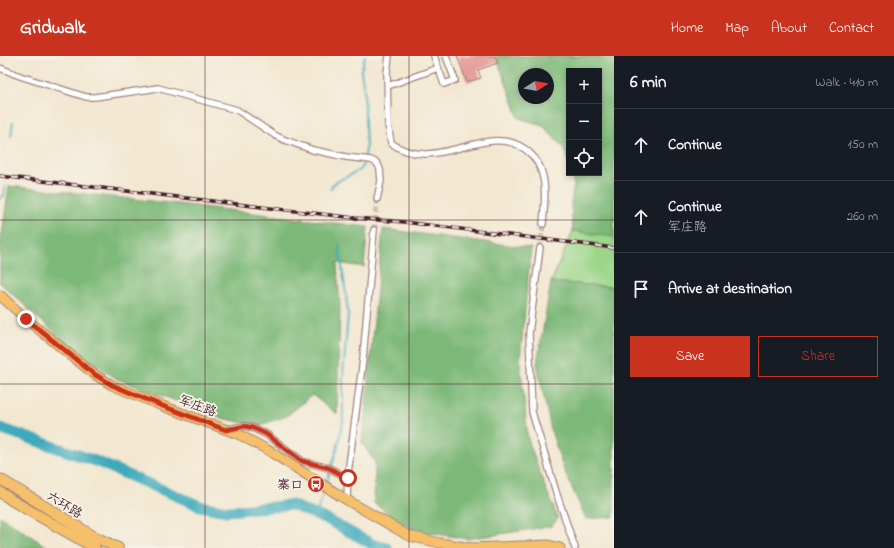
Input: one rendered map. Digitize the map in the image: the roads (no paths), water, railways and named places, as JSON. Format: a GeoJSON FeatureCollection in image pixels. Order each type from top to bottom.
{"type":"FeatureCollection","features":[{"type":"Feature","properties":{"kind":"highway","name":"六环路"},"geometry":{"type":"LineString","coordinates":[[0,479],[93,536],[118,548]]}},
{"type":"Feature","properties":{"kind":"highway","name":"六环路"},"geometry":{"type":"LineString","coordinates":[[0,492],[96,548]]}},
{"type":"Feature","properties":{"kind":"main road","name":"军庄路"},"geometry":{"type":"LineString","coordinates":[[0,295],[26,319],[94,374],[112,385],[160,405],[238,434],[266,449],[325,487],[409,536],[471,548],[533,547],[548,545],[560,548]]}},
{"type":"Feature","properties":{"kind":"street"},"geometry":{"type":"LineString","coordinates":[[389,56],[389,134],[391,143],[397,148],[423,154],[437,154],[481,142],[499,140],[519,144],[530,152],[539,163],[544,177],[545,194],[543,224]]}},
{"type":"Feature","properties":{"kind":"street"},"geometry":{"type":"LineString","coordinates":[[434,56],[444,84],[455,80],[446,56]]}},
{"type":"Feature","properties":{"kind":"street"},"geometry":{"type":"LineString","coordinates":[[0,68],[86,97],[95,98],[158,88],[237,110],[276,136],[285,140],[313,150],[371,160],[377,163],[380,169],[381,181],[377,199]]}},
{"type":"Feature","properties":{"kind":"street"},"geometry":{"type":"LineString","coordinates":[[388,86],[438,68]]}},
{"type":"Feature","properties":{"kind":"street"},"geometry":{"type":"LineString","coordinates":[[347,500],[348,478],[363,359],[374,230]]}},
{"type":"Feature","properties":{"kind":"street"},"geometry":{"type":"LineString","coordinates":[[540,248],[529,334],[532,412],[556,492],[575,548]]}},
{"type":"Feature","properties":{"kind":"street"},"geometry":{"type":"LineString","coordinates":[[226,430],[245,426],[253,428],[266,434],[302,461],[329,468],[348,478]]}},
{"type":"Feature","properties":{"kind":"waterway"},"geometry":{"type":"LineString","coordinates":[[331,189],[332,185],[362,168],[366,150],[364,89],[361,71],[365,56]]}},
{"type":"Feature","properties":{"kind":"waterway"},"geometry":{"type":"LineString","coordinates":[[11,136],[13,122]]}},
{"type":"Feature","properties":{"kind":"waterway"},"geometry":{"type":"LineString","coordinates":[[0,199],[4,195],[5,186]]}},
{"type":"Feature","properties":{"kind":"waterway"},"geometry":{"type":"LineString","coordinates":[[326,484],[337,449],[343,422],[343,376],[348,314],[339,245]]}},
{"type":"Feature","properties":{"kind":"waterway"},"geometry":{"type":"LineString","coordinates":[[0,428],[98,462],[200,506],[227,511],[292,505],[326,519],[372,544],[387,548]]}},
{"type":"Feature","properties":{"kind":"waterway"},"geometry":{"type":"LineString","coordinates":[[316,515],[325,489]]}},
{"type":"Feature","properties":{"kind":"tunnel"},"geometry":{"type":"LineString","coordinates":[[374,230],[377,199]]}},
{"type":"Feature","properties":{"kind":"tunnel"},"geometry":{"type":"LineString","coordinates":[[540,248],[543,224]]}},
{"type":"Feature","properties":{"kind":"railway"},"geometry":{"type":"LineString","coordinates":[[0,176],[355,218],[404,222],[614,248]]}},
{"type":"Feature","properties":{"kind":"place","name":"寨口"},"geometry":{"type":"Point","coordinates":[316,484]}}]}
